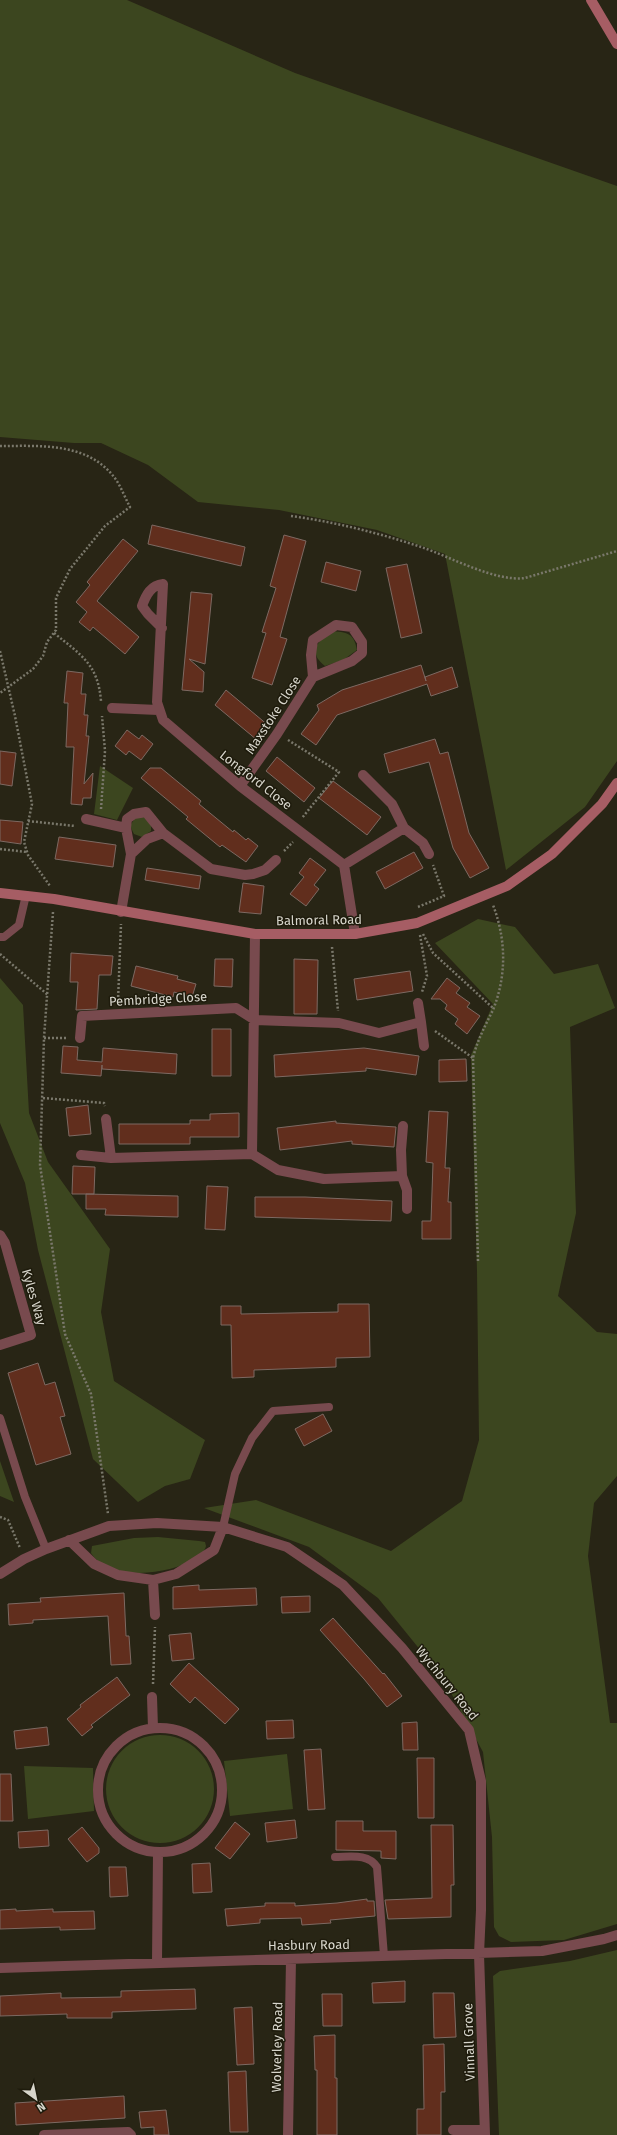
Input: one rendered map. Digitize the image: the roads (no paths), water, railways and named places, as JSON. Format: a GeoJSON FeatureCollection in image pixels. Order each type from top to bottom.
{"type":"FeatureCollection","features":[{"type":"Feature","properties":{"kind":"street"},"geometry":{"type":"LineString","coordinates":[[591,0],[617,44]]}},
{"type":"Feature","properties":{"kind":"street","name":"Maxstoke Close"},"geometry":{"type":"LineString","coordinates":[[240,786],[277,734],[313,677],[313,640],[336,625],[352,627],[362,642],[362,653],[352,661],[313,677]]}},
{"type":"Feature","properties":{"kind":"street"},"geometry":{"type":"LineString","coordinates":[[112,708],[158,710],[157,702],[162,628]]}},
{"type":"Feature","properties":{"kind":"street","name":"Longford Close"},"geometry":{"type":"LineString","coordinates":[[158,710],[162,720],[240,786],[344,865]]}},
{"type":"Feature","properties":{"kind":"street"},"geometry":{"type":"LineString","coordinates":[[363,775],[392,804],[404,828],[423,843],[429,854]]}},
{"type":"Feature","properties":{"kind":"street","name":"Balmoral Road"},"geometry":{"type":"LineString","coordinates":[[0,893],[54,899],[121,912],[255,934],[355,934],[417,923],[507,886],[552,854],[602,804],[617,783]]}},
{"type":"Feature","properties":{"kind":"street"},"geometry":{"type":"LineString","coordinates":[[121,912],[131,854],[126,828],[127,819],[134,814],[146,812],[163,833],[211,869],[245,875],[253,874],[265,870],[276,860]]}},
{"type":"Feature","properties":{"kind":"street"},"geometry":{"type":"LineString","coordinates":[[86,819],[126,828]]}},
{"type":"Feature","properties":{"kind":"street"},"geometry":{"type":"LineString","coordinates":[[355,934],[344,865],[404,828]]}},
{"type":"Feature","properties":{"kind":"street"},"geometry":{"type":"LineString","coordinates":[[131,854],[147,839],[163,833]]}},
{"type":"Feature","properties":{"kind":"street"},"geometry":{"type":"LineString","coordinates":[[252,1154],[255,934]]}},
{"type":"Feature","properties":{"kind":"street"},"geometry":{"type":"LineString","coordinates":[[418,1003],[424,1046]]}},
{"type":"Feature","properties":{"kind":"street","name":"Pembridge Close"},"geometry":{"type":"LineString","coordinates":[[80,1038],[82,1016],[236,1008],[255,1020],[339,1024],[379,1033],[421,1022]]}},
{"type":"Feature","properties":{"kind":"street"},"geometry":{"type":"LineString","coordinates":[[106,1118],[111,1158]]}},
{"type":"Feature","properties":{"kind":"street"},"geometry":{"type":"LineString","coordinates":[[403,1126],[401,1150],[402,1176],[407,1190],[407,1209]]}},
{"type":"Feature","properties":{"kind":"street"},"geometry":{"type":"LineString","coordinates":[[81,1155],[111,1158],[252,1154],[278,1170],[324,1180],[402,1176]]}},
{"type":"Feature","properties":{"kind":"street","name":"Kyles Way"},"geometry":{"type":"LineString","coordinates":[[0,1235],[5,1243],[32,1335],[0,1345]]}},
{"type":"Feature","properties":{"kind":"street","name":"Wychbury Road"},"geometry":{"type":"LineString","coordinates":[[0,1574],[24,1559],[46,1548],[109,1526],[157,1523],[223,1527],[287,1547],[343,1585],[402,1648],[468,1730],[481,1781],[481,1910],[479,1954]]}},
{"type":"Feature","properties":{"kind":"street"},"geometry":{"type":"LineString","coordinates":[[69,1540],[94,1564],[118,1575],[153,1580],[176,1574],[214,1550],[223,1527]]}},
{"type":"Feature","properties":{"kind":"street"},"geometry":{"type":"LineString","coordinates":[[153,1580],[156,1615]]}},
{"type":"Feature","properties":{"kind":"street"},"geometry":{"type":"LineString","coordinates":[[152,1697],[153,1728]]}},
{"type":"Feature","properties":{"kind":"street"},"geometry":{"type":"LineString","coordinates":[[153,1728],[173,1728],[192,1736],[203,1744],[208,1749],[219,1767],[223,1787],[221,1807],[212,1826],[197,1840],[179,1849],[158,1852],[138,1848],[120,1838],[107,1822],[99,1803],[98,1789],[98,1782],[104,1762],[116,1746],[133,1734],[153,1728]]}},
{"type":"Feature","properties":{"kind":"street"},"geometry":{"type":"LineString","coordinates":[[157,1962],[158,1852]]}},
{"type":"Feature","properties":{"kind":"street","name":"Hasbury Road"},"geometry":{"type":"LineString","coordinates":[[0,1968],[542,1951],[617,1935]]}},
{"type":"Feature","properties":{"kind":"street","name":"Vinnall Grove"},"geometry":{"type":"LineString","coordinates":[[453,2130],[484,2132],[479,1954]]}},
{"type":"Feature","properties":{"kind":"street","name":"Wolverley Road"},"geometry":{"type":"LineString","coordinates":[[288,2135],[291,1959]]}},
{"type":"Feature","properties":{"kind":"street"},"geometry":{"type":"LineString","coordinates":[[44,2135],[128,2132],[131,2135]]}},
{"type":"Feature","properties":{"kind":"lane"},"geometry":{"type":"LineString","coordinates":[[0,937],[4,938],[18,925],[26,895]]}},
{"type":"Feature","properties":{"kind":"lane"},"geometry":{"type":"LineString","coordinates":[[223,1527],[235,1474],[252,1438],[273,1411],[329,1407]]}},
{"type":"Feature","properties":{"kind":"lane"},"geometry":{"type":"LineString","coordinates":[[0,1418],[25,1497],[46,1548]]}},
{"type":"Feature","properties":{"kind":"lane"},"geometry":{"type":"LineString","coordinates":[[335,1857],[367,1857],[373,1861],[376,1867],[384,1956]]}}]}
